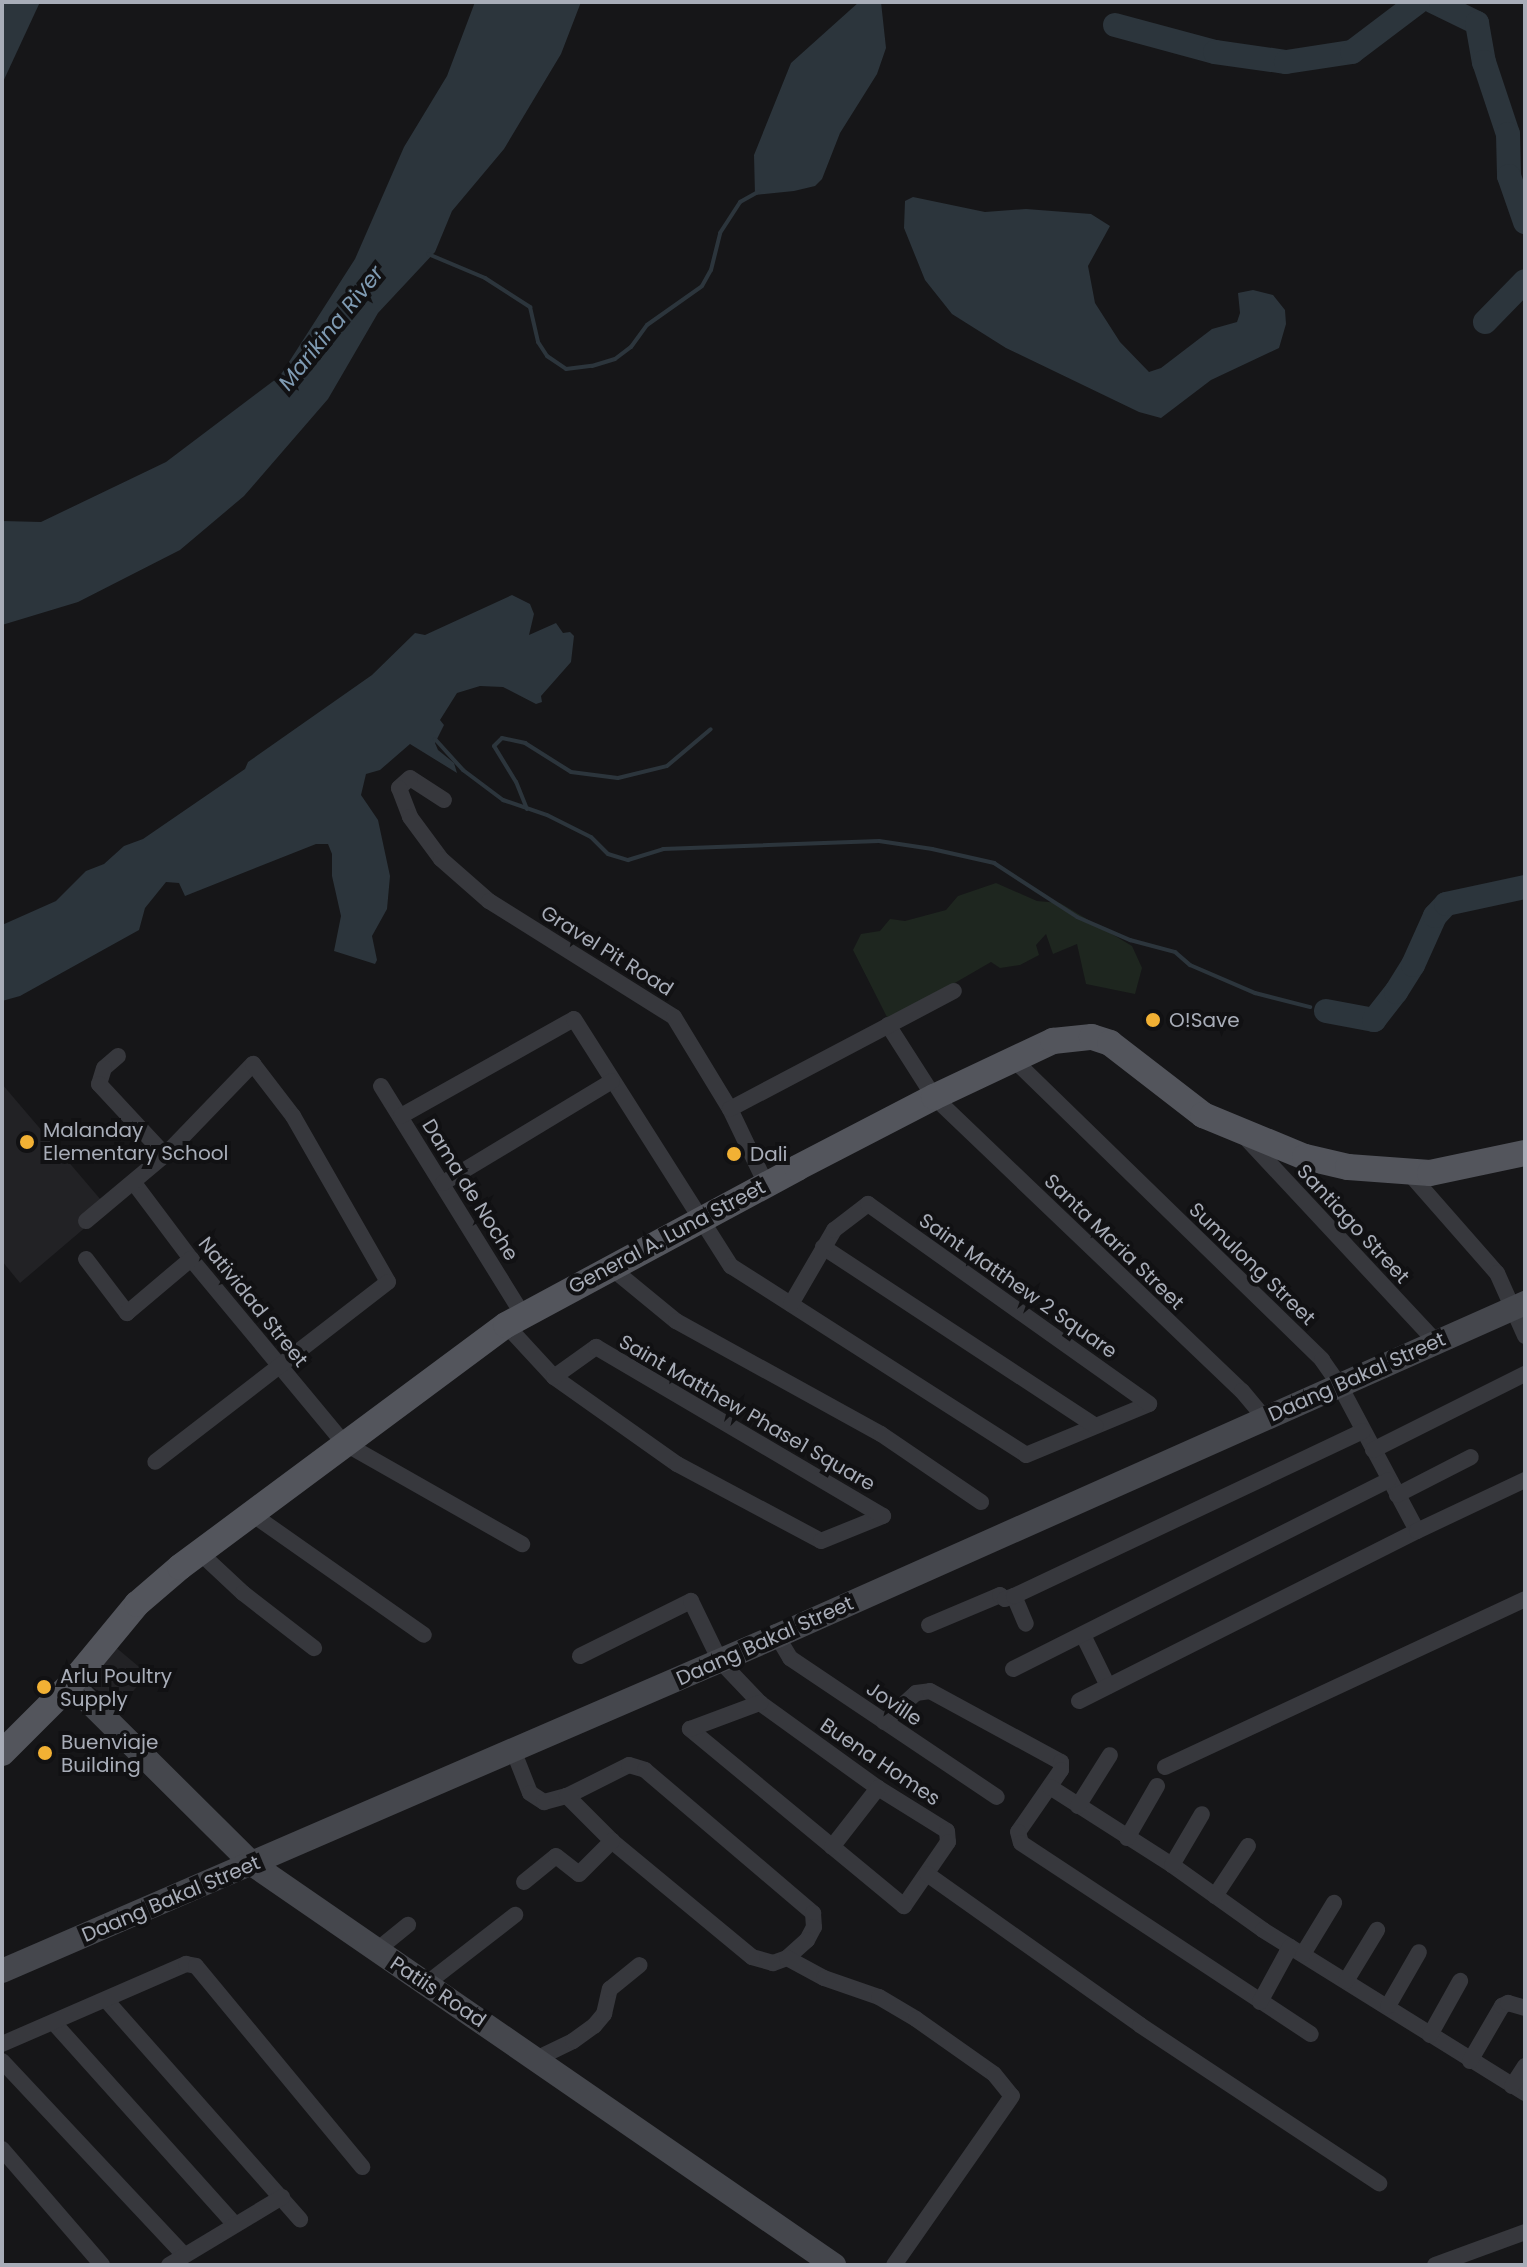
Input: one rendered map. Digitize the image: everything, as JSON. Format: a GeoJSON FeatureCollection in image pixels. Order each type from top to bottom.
{"type":"FeatureCollection","features":[{"type":"Feature","properties":{"kind":"main road","name":"General A. Luna Street"},"geometry":{"type":"LineString","coordinates":[[2,1753],[71,1684],[137,1604],[198,1551],[514,1320],[609,1266],[934,1097],[1053,1041],[1070,1037],[1101,1040],[1135,1060],[1203,1115],[1242,1134],[1305,1157],[1348,1167],[1409,1173],[1456,1169],[1525,1153]]}},
{"type":"Feature","properties":{"kind":"street","name":"Gravel Pit Road"},"geometry":{"type":"LineString","coordinates":[[444,800],[412,779],[405,779],[399,792],[414,824],[441,859],[489,901],[674,1017],[730,1109],[766,1184]]}},
{"type":"Feature","properties":{"kind":"street"},"geometry":{"type":"LineString","coordinates":[[730,1109],[954,991]]}},
{"type":"Feature","properties":{"kind":"street","name":"Saint Matthew 2 Square"},"geometry":{"type":"LineString","coordinates":[[401,1116],[574,1019],[731,1266],[1026,1455],[1149,1404],[868,1204],[834,1230],[791,1304]]}},
{"type":"Feature","properties":{"kind":"street","name":"Santa Maria Street"},"geometry":{"type":"LineString","coordinates":[[888,1025],[934,1097],[1242,1391],[1265,1418]]}},
{"type":"Feature","properties":{"kind":"street"},"geometry":{"type":"LineString","coordinates":[[118,1056],[104,1068],[99,1084],[165,1155]]}},
{"type":"Feature","properties":{"kind":"street","name":"Sumulong Street"},"geometry":{"type":"LineString","coordinates":[[1014,1060],[1322,1360],[1339,1384],[1417,1531]]}},
{"type":"Feature","properties":{"kind":"street"},"geometry":{"type":"LineString","coordinates":[[86,1221],[165,1155],[253,1064],[293,1116],[388,1282],[155,1462]]}},
{"type":"Feature","properties":{"kind":"street"},"geometry":{"type":"LineString","coordinates":[[443,1183],[612,1081]]}},
{"type":"Feature","properties":{"kind":"street","name":"Dama de Noche"},"geometry":{"type":"LineString","coordinates":[[381,1086],[443,1183],[514,1320]]}},
{"type":"Feature","properties":{"kind":"street","name":"Santiago Street"},"geometry":{"type":"LineString","coordinates":[[1242,1134],[1435,1341]]}},
{"type":"Feature","properties":{"kind":"street"},"geometry":{"type":"LineString","coordinates":[[1409,1173],[1497,1273],[1519,1306],[1525,1336]]}},
{"type":"Feature","properties":{"kind":"street","name":"Natividad Street"},"geometry":{"type":"LineString","coordinates":[[134,1183],[191,1259],[344,1443],[522,1544]]}},
{"type":"Feature","properties":{"kind":"street"},"geometry":{"type":"LineString","coordinates":[[823,1247],[1095,1426]]}},
{"type":"Feature","properties":{"kind":"street"},"geometry":{"type":"LineString","coordinates":[[86,1259],[127,1313],[191,1259]]}},
{"type":"Feature","properties":{"kind":"street"},"geometry":{"type":"LineString","coordinates":[[609,1266],[676,1321],[881,1434],[981,1502]]}},
{"type":"Feature","properties":{"kind":"street","name":"Daang Bakal Street"},"geometry":{"type":"LineString","coordinates":[[2,1971],[720,1661],[1519,1306]]}},
{"type":"Feature","properties":{"kind":"street","name":"Saint Matthew Phase1 Square"},"geometry":{"type":"LineString","coordinates":[[514,1320],[554,1377],[677,1464],[821,1541],[883,1516],[596,1347],[554,1377]]}},
{"type":"Feature","properties":{"kind":"street"},"geometry":{"type":"LineString","coordinates":[[1373,1450],[1525,1374]]}},
{"type":"Feature","properties":{"kind":"street"},"geometry":{"type":"LineString","coordinates":[[929,1625],[1000,1595],[1005,1599],[1014,1596],[1363,1431]]}},
{"type":"Feature","properties":{"kind":"street"},"geometry":{"type":"LineString","coordinates":[[1397,1495],[1471,1457]]}},
{"type":"Feature","properties":{"kind":"street"},"geometry":{"type":"LineString","coordinates":[[1013,1669],[1388,1480]]}},
{"type":"Feature","properties":{"kind":"street"},"geometry":{"type":"LineString","coordinates":[[1079,1701],[1525,1480]]}},
{"type":"Feature","properties":{"kind":"street"},"geometry":{"type":"LineString","coordinates":[[252,1514],[424,1635]]}},
{"type":"Feature","properties":{"kind":"street"},"geometry":{"type":"LineString","coordinates":[[198,1551],[243,1593],[314,1648]]}},
{"type":"Feature","properties":{"kind":"street"},"geometry":{"type":"LineString","coordinates":[[1014,1596],[1026,1624]]}},
{"type":"Feature","properties":{"kind":"street"},"geometry":{"type":"LineString","coordinates":[[1165,1767],[1525,1599]]}},
{"type":"Feature","properties":{"kind":"street","name":"Buena Homes"},"geometry":{"type":"LineString","coordinates":[[580,1656],[691,1601],[720,1661],[760,1703],[950,1836],[904,1906],[832,1847]]}},
{"type":"Feature","properties":{"kind":"street"},"geometry":{"type":"LineString","coordinates":[[1083,1635],[1108,1686]]}},
{"type":"Feature","properties":{"kind":"street","name":"Joville"},"geometry":{"type":"LineString","coordinates":[[777,1636],[790,1658],[997,1797]]}},
{"type":"Feature","properties":{"kind":"street","name":"Patiis Road"},"geometry":{"type":"LineString","coordinates":[[71,1684],[252,1864],[834,2265]]}},
{"type":"Feature","properties":{"kind":"street"},"geometry":{"type":"LineString","coordinates":[[884,1722],[916,1693],[937,1692],[1061,1762],[1061,1770],[1018,1832],[1021,1843],[1311,2034]]}},
{"type":"Feature","properties":{"kind":"street"},"geometry":{"type":"LineString","coordinates":[[760,1703],[690,1729],[832,1847],[878,1788]]}},
{"type":"Feature","properties":{"kind":"street"},"geometry":{"type":"LineString","coordinates":[[513,1750],[530,1793],[544,1802],[567,1796],[629,1765],[653,1776],[813,1913],[814,1927],[807,1940],[787,1958],[773,1963],[752,1957],[612,1841],[567,1796]]}},
{"type":"Feature","properties":{"kind":"street"},"geometry":{"type":"LineString","coordinates":[[1078,1806],[1110,1755]]}},
{"type":"Feature","properties":{"kind":"street"},"geometry":{"type":"LineString","coordinates":[[1127,1838],[1157,1786]]}},
{"type":"Feature","properties":{"kind":"street"},"geometry":{"type":"LineString","coordinates":[[1050,1787],[1297,1950],[1519,2089],[1525,2066]]}},
{"type":"Feature","properties":{"kind":"street"},"geometry":{"type":"LineString","coordinates":[[1172,1865],[1202,1814]]}},
{"type":"Feature","properties":{"kind":"street"},"geometry":{"type":"LineString","coordinates":[[524,1882],[556,1856],[561,1856],[579,1874],[612,1841]]}},
{"type":"Feature","properties":{"kind":"street"},"geometry":{"type":"LineString","coordinates":[[1215,1896],[1248,1846]]}},
{"type":"Feature","properties":{"kind":"street"},"geometry":{"type":"LineString","coordinates":[[927,1874],[1140,2025],[1379,2183]]}},
{"type":"Feature","properties":{"kind":"street"},"geometry":{"type":"LineString","coordinates":[[1260,2002],[1334,1903]]}},
{"type":"Feature","properties":{"kind":"street"},"geometry":{"type":"LineString","coordinates":[[426,1984],[515,1915]]}},
{"type":"Feature","properties":{"kind":"street"},"geometry":{"type":"LineString","coordinates":[[377,1950],[408,1925]]}},
{"type":"Feature","properties":{"kind":"street"},"geometry":{"type":"LineString","coordinates":[[1346,1981],[1377,1930]]}},
{"type":"Feature","properties":{"kind":"street"},"geometry":{"type":"LineString","coordinates":[[1388,2006],[1419,1952]]}},
{"type":"Feature","properties":{"kind":"street"},"geometry":{"type":"LineString","coordinates":[[787,1958],[824,1978],[879,1997],[916,2019],[994,2074],[1012,2096],[894,2265]]}},
{"type":"Feature","properties":{"kind":"street"},"geometry":{"type":"LineString","coordinates":[[2,2044],[186,1964],[196,1966],[362,2167]]}},
{"type":"Feature","properties":{"kind":"street"},"geometry":{"type":"LineString","coordinates":[[536,2059],[573,2041],[594,2026],[604,2014],[610,1989],[640,1965]]}},
{"type":"Feature","properties":{"kind":"street"},"geometry":{"type":"LineString","coordinates":[[1430,2035],[1460,1981]]}},
{"type":"Feature","properties":{"kind":"street"},"geometry":{"type":"LineString","coordinates":[[106,2000],[300,2219]]}},
{"type":"Feature","properties":{"kind":"street"},"geometry":{"type":"LineString","coordinates":[[1470,2061],[1502,2006],[1508,2003],[1525,2008]]}},
{"type":"Feature","properties":{"kind":"street"},"geometry":{"type":"LineString","coordinates":[[54,2023],[235,2225]]}},
{"type":"Feature","properties":{"kind":"street"},"geometry":{"type":"LineString","coordinates":[[2,2061],[184,2255]]}},
{"type":"Feature","properties":{"kind":"street"},"geometry":{"type":"LineString","coordinates":[[2,2149],[102,2265]]}},
{"type":"Feature","properties":{"kind":"street"},"geometry":{"type":"LineString","coordinates":[[169,2265],[282,2197]]}},
{"type":"Feature","properties":{"kind":"street"},"geometry":{"type":"LineString","coordinates":[[1435,2265],[1525,2232]]}},
{"type":"Feature","properties":{"kind":"shaded area"},"geometry":{"type":"Polygon","coordinates":[[[996,883],[1037,901],[1060,903],[1132,946],[1142,968],[1135,994],[1086,984],[1077,944],[1053,954],[1046,934],[1036,945],[1039,955],[1020,965],[1000,968],[991,962],[889,1021],[853,950],[861,934],[880,931],[890,919],[905,921],[946,910],[958,896],[996,883]]]}},
{"type":"Feature","properties":{"kind":"shaded area","name":"Malanday Elementary School"},"geometry":{"type":"Polygon","coordinates":[[[2,1084],[101,1200],[87,1226],[20,1283],[2,1261],[2,1084]]]}},
{"type":"Feature","properties":{"kind":"shaded area"},"geometry":{"type":"Polygon","coordinates":[[[113,1645],[147,1674],[119,1708],[84,1679],[113,1645]]]}},
{"type":"Feature","properties":{"kind":"water"},"geometry":{"type":"Polygon","coordinates":[[[2,2],[40,2],[2,84],[2,2]]]}},
{"type":"Feature","properties":{"kind":"water","name":"Marikina River"},"geometry":{"type":"Polygon","coordinates":[[[475,2],[581,2],[561,54],[504,149],[452,211],[435,252],[378,313],[328,399],[244,496],[180,550],[78,602],[2,625],[2,521],[41,522],[166,462],[280,376],[355,259],[404,147],[447,76],[475,2]]]}},
{"type":"Feature","properties":{"kind":"water"},"geometry":{"type":"Polygon","coordinates":[[[859,2],[881,2],[886,48],[877,74],[840,133],[822,179],[815,186],[755,195],[754,155],[791,63],[859,2]]]}},
{"type":"Feature","properties":{"kind":"water"},"geometry":{"type":"Polygon","coordinates":[[[913,197],[985,212],[1026,209],[1091,214],[1110,226],[1088,266],[1095,303],[1120,342],[1149,372],[1161,368],[1212,329],[1237,322],[1240,313],[1238,293],[1253,290],[1273,295],[1285,310],[1286,324],[1279,348],[1211,380],[1161,418],[1139,412],[1006,348],[952,314],[925,280],[904,228],[905,201],[913,197]]]}},
{"type":"Feature","properties":{"kind":"water"},"geometry":{"type":"Polygon","coordinates":[[[512,595],[530,604],[534,614],[529,635],[556,623],[563,633],[570,632],[574,636],[571,662],[541,696],[542,702],[536,704],[503,687],[480,686],[457,693],[440,720],[444,725],[435,743],[438,750],[454,763],[457,773],[410,744],[380,770],[366,774],[361,795],[378,820],[390,876],[387,909],[372,936],[377,960],[375,964],[334,951],[341,916],[332,876],[332,854],[328,844],[316,844],[185,896],[179,883],[166,882],[145,908],[139,930],[20,996],[2,1001],[2,925],[56,901],[86,871],[104,864],[124,846],[143,839],[245,769],[248,762],[372,675],[415,633],[425,635],[512,595]]]}},
{"type":"Feature","properties":{"kind":"waterway"},"geometry":{"type":"LineString","coordinates":[[1115,25],[1215,52],[1286,62],[1352,52],[1418,2]]}},
{"type":"Feature","properties":{"kind":"waterway"},"geometry":{"type":"LineString","coordinates":[[1434,2],[1477,23],[1484,62],[1508,134],[1509,176],[1525,222]]}},
{"type":"Feature","properties":{"kind":"waterway"},"geometry":{"type":"LineString","coordinates":[[428,254],[485,278],[530,307],[538,342],[547,356],[566,369],[592,366],[615,359],[631,347],[647,325],[702,286],[711,270],[720,233],[740,202],[758,192]]}},
{"type":"Feature","properties":{"kind":"waterway"},"geometry":{"type":"LineString","coordinates":[[1485,322],[1525,281]]}},
{"type":"Feature","properties":{"kind":"waterway"},"geometry":{"type":"LineString","coordinates":[[527,809],[516,782],[494,746],[502,738],[525,743],[571,772],[618,778],[667,766],[711,729]]}},
{"type":"Feature","properties":{"kind":"waterway"},"geometry":{"type":"LineString","coordinates":[[435,739],[463,770],[503,800],[547,815],[591,837],[608,854],[628,860],[663,849],[879,841],[932,849],[994,863],[1077,917],[1130,940],[1175,952],[1190,965],[1255,993],[1310,1007]]}},
{"type":"Feature","properties":{"kind":"waterway"},"geometry":{"type":"LineString","coordinates":[[1326,1011],[1374,1020],[1413,965],[1435,916],[1446,904],[1525,887]]}},
{"type":"Feature","properties":{"kind":"place","name":"O!Save"},"geometry":{"type":"Point","coordinates":[1153,1020]}},
{"type":"Feature","properties":{"kind":"place","name":"Malanday Elementary School"},"geometry":{"type":"Point","coordinates":[27,1142]}},
{"type":"Feature","properties":{"kind":"place","name":"Dali"},"geometry":{"type":"Point","coordinates":[734,1154]}},
{"type":"Feature","properties":{"kind":"place","name":"Arlu Poultry Supply"},"geometry":{"type":"Point","coordinates":[44,1687]}},
{"type":"Feature","properties":{"kind":"place","name":"Buenviaje Building"},"geometry":{"type":"Point","coordinates":[45,1753]}}]}
